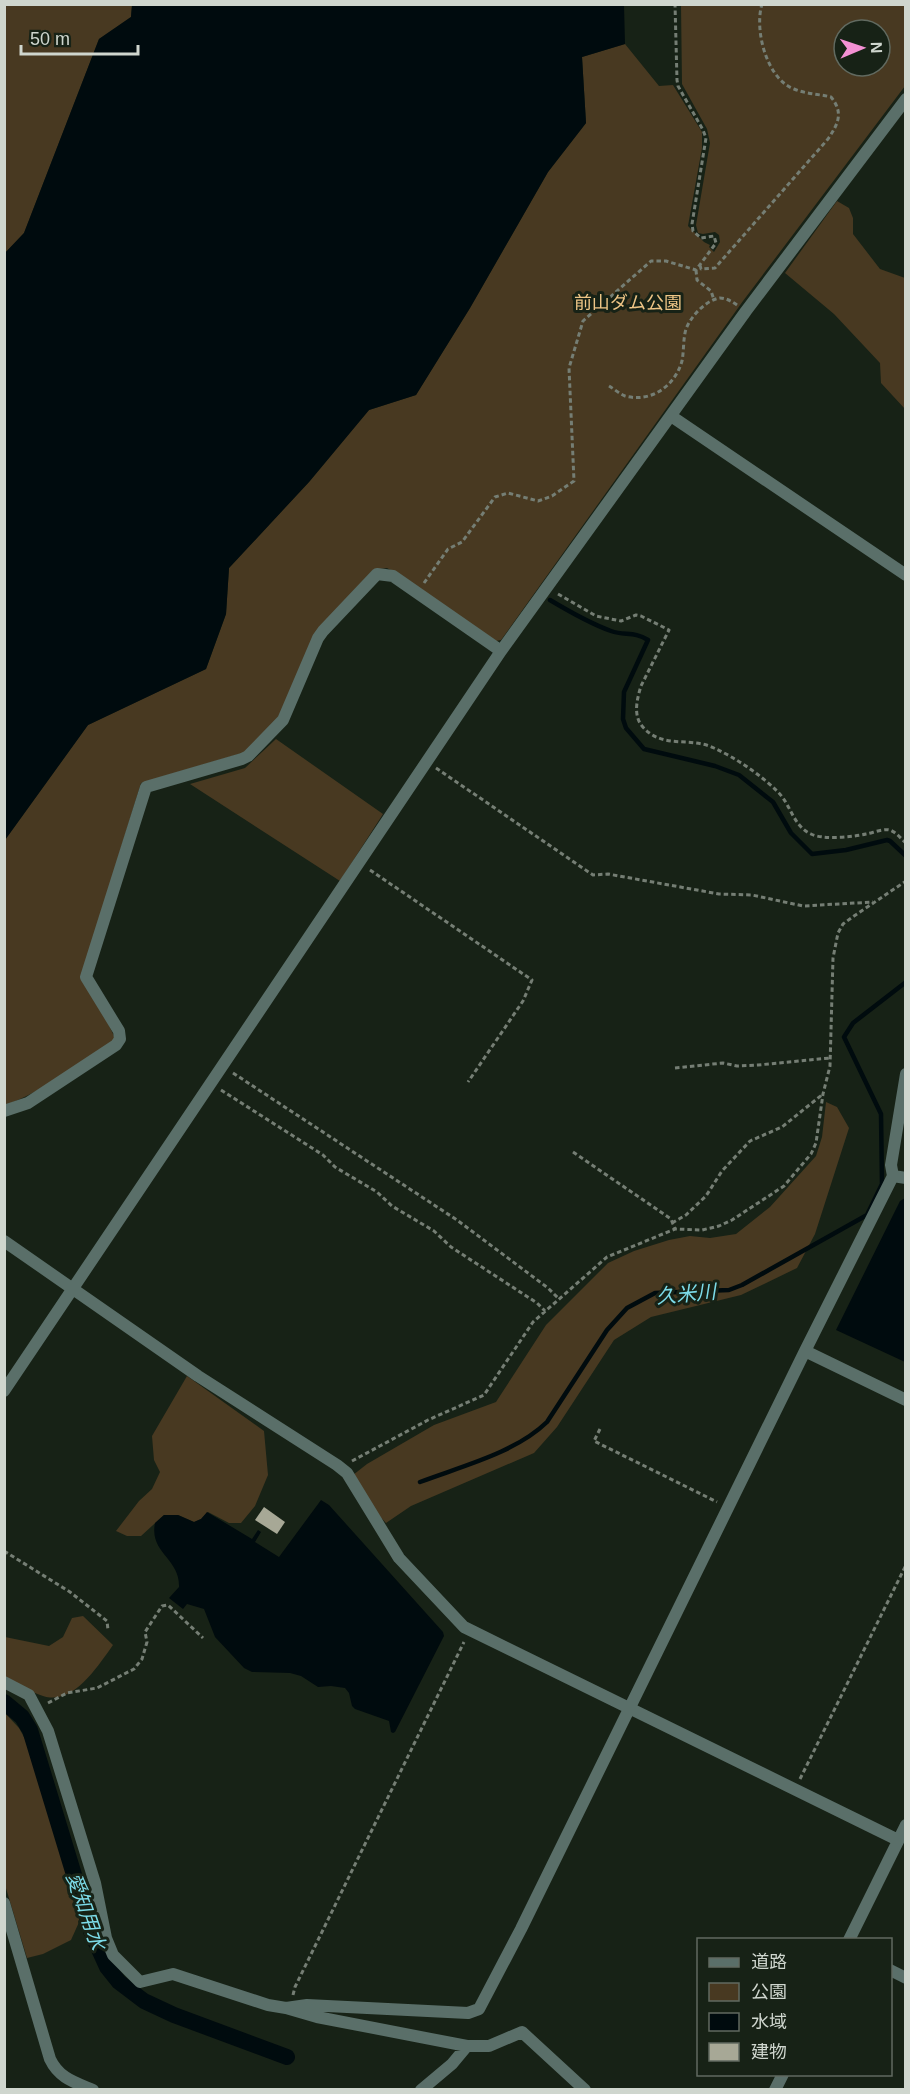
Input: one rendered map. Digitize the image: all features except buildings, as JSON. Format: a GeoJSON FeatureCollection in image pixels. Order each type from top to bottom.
{"type":"FeatureCollection","features":[{"type":"Feature","properties":{"kind":"street"},"geometry":{"type":"LineString","coordinates":[[4,1391],[501,651],[746,311],[906,99]]}},
{"type":"Feature","properties":{"kind":"street"},"geometry":{"type":"LineString","coordinates":[[671,416],[906,575]]}},
{"type":"Feature","properties":{"kind":"street"},"geometry":{"type":"LineString","coordinates":[[4,1111],[28,1103],[116,1045],[120,1039],[119,1031],[86,977],[146,787],[248,756],[283,720],[322,630],[377,574],[393,576],[501,651]]}},
{"type":"Feature","properties":{"kind":"street"},"geometry":{"type":"LineString","coordinates":[[286,2008],[308,2005],[468,2013],[479,2009],[521,1929],[805,1351],[899,1177],[891,1165],[906,1074]]}},
{"type":"Feature","properties":{"kind":"street"},"geometry":{"type":"LineString","coordinates":[[4,1241],[198,1376],[347,1473],[399,1558],[450,1614],[470,1630],[898,1840]]}},
{"type":"Feature","properties":{"kind":"street"},"geometry":{"type":"LineString","coordinates":[[805,1351],[906,1400]]}},
{"type":"Feature","properties":{"kind":"street"},"geometry":{"type":"LineString","coordinates":[[4,1682],[29,1695],[48,1731],[95,1883],[106,1938],[113,1955],[140,1982],[173,1974],[268,2005],[317,2017],[467,2046],[489,2046],[522,2032],[585,2090]]}},
{"type":"Feature","properties":{"kind":"street"},"geometry":{"type":"LineString","coordinates":[[850,1938],[906,1825]]}},
{"type":"Feature","properties":{"kind":"street"},"geometry":{"type":"LineString","coordinates":[[4,1903],[50,2059],[56,2070],[66,2079],[93,2090]]}},
{"type":"Feature","properties":{"kind":"street"},"geometry":{"type":"LineString","coordinates":[[892,1970],[906,1977]]}},
{"type":"Feature","properties":{"kind":"street"},"geometry":{"type":"LineString","coordinates":[[421,2090],[452,2064],[467,2046]]}},
{"type":"Feature","properties":{"kind":"street"},"geometry":{"type":"LineString","coordinates":[[776,2090],[782,2076]]}},
{"type":"Feature","properties":{"kind":"path"},"geometry":{"type":"LineString","coordinates":[[675,4],[678,86],[706,138],[692,224],[693,231],[701,238],[714,236],[716,239],[716,243],[696,270],[697,280],[711,291],[714,301]]}},
{"type":"Feature","properties":{"kind":"path"},"geometry":{"type":"LineString","coordinates":[[700,265],[701,269],[715,268],[838,125],[840,113],[831,97],[794,89],[781,82],[773,74],[759,31],[758,15],[762,4]]}},
{"type":"Feature","properties":{"kind":"path"},"geometry":{"type":"LineString","coordinates":[[417,593],[448,549],[462,542],[495,497],[508,493],[538,501],[552,496],[574,481],[569,368],[583,321],[651,261],[666,261],[696,270]]}},
{"type":"Feature","properties":{"kind":"path"},"geometry":{"type":"LineString","coordinates":[[609,386],[624,395],[638,397],[655,395],[677,374],[682,361],[686,330],[694,316],[705,305],[719,298],[728,300],[746,311]]}},
{"type":"Feature","properties":{"kind":"path"},"geometry":{"type":"LineString","coordinates":[[548,586],[581,610],[596,616],[621,621],[636,615],[669,630],[640,686],[638,696],[638,718],[641,725],[656,739],[713,747],[742,764],[779,793],[798,825],[811,834],[819,837],[863,835],[887,830],[893,831],[906,843]]}},
{"type":"Feature","properties":{"kind":"path"},"geometry":{"type":"LineString","coordinates":[[427,762],[593,875],[608,874],[719,894],[752,895],[803,906],[875,902]]}},
{"type":"Feature","properties":{"kind":"path"},"geometry":{"type":"LineString","coordinates":[[360,863],[532,980],[523,1001],[468,1082]]}},
{"type":"Feature","properties":{"kind":"path"},"geometry":{"type":"LineString","coordinates":[[340,1468],[429,1420],[484,1395],[533,1322],[607,1257],[675,1229],[702,1230],[719,1226],[784,1186],[811,1154],[816,1143],[830,1058],[835,942],[843,924],[906,881]]}},
{"type":"Feature","properties":{"kind":"path"},"geometry":{"type":"LineString","coordinates":[[675,1068],[723,1064],[758,1065],[830,1058]]}},
{"type":"Feature","properties":{"kind":"path"},"geometry":{"type":"LineString","coordinates":[[224,1066],[273,1101],[457,1220],[548,1287],[559,1299]]}},
{"type":"Feature","properties":{"kind":"path"},"geometry":{"type":"LineString","coordinates":[[212,1083],[279,1129],[315,1150],[335,1167],[377,1192],[392,1206],[434,1232],[451,1247],[537,1303],[545,1311]]}},
{"type":"Feature","properties":{"kind":"path"},"geometry":{"type":"LineString","coordinates":[[672,1223],[686,1215],[706,1196],[722,1171],[750,1141],[782,1127],[823,1094]]}},
{"type":"Feature","properties":{"kind":"path"},"geometry":{"type":"LineString","coordinates":[[573,1152],[671,1219],[675,1229]]}},
{"type":"Feature","properties":{"kind":"path"},"geometry":{"type":"LineString","coordinates":[[600,1429],[594,1442],[728,1506]]}},
{"type":"Feature","properties":{"kind":"path"},"geometry":{"type":"LineString","coordinates":[[4,1551],[70,1592],[106,1621],[108,1630]]}},
{"type":"Feature","properties":{"kind":"path"},"geometry":{"type":"LineString","coordinates":[[795,1789],[906,1565]]}},
{"type":"Feature","properties":{"kind":"path"},"geometry":{"type":"LineString","coordinates":[[37,1709],[67,1693],[97,1688],[134,1670],[142,1659],[147,1642],[145,1632],[162,1606],[168,1605],[202,1638]]}},
{"type":"Feature","properties":{"kind":"path"},"geometry":{"type":"LineString","coordinates":[[286,2008],[470,1630]]}},
{"type":"Feature","properties":{"kind":"green space"},"geometry":{"type":"Polygon","coordinates":[[[4,5],[132,5],[131,17],[99,39],[24,233],[5,253],[4,5]]]}},
{"type":"Feature","properties":{"kind":"green space","name":"前山ダム公園"},"geometry":{"type":"Polygon","coordinates":[[[681,5],[905,5],[905,86],[743,301],[501,640],[496,641],[387,568],[373,570],[320,627],[279,717],[246,752],[141,783],[83,972],[115,1038],[47,1085],[5,1105],[5,840],[88,725],[206,669],[226,614],[229,568],[309,482],[369,410],[416,395],[470,308],[548,172],[586,123],[582,57],[625,44],[659,86],[673,85],[702,132],[702,148],[688,226],[710,245],[709,247],[714,252],[720,242],[719,235],[715,232],[698,233],[696,225],[710,143],[707,129],[682,84],[681,5]]]}},
{"type":"Feature","properties":{"kind":"green space"},"geometry":{"type":"Polygon","coordinates":[[[837,201],[849,208],[853,218],[853,234],[880,269],[905,278],[905,409],[881,383],[880,363],[834,314],[785,273],[837,201]]]}},
{"type":"Feature","properties":{"kind":"green space"},"geometry":{"type":"Polygon","coordinates":[[[276,739],[383,814],[340,881],[190,784],[245,768],[276,739]]]}},
{"type":"Feature","properties":{"kind":"green space"},"geometry":{"type":"Polygon","coordinates":[[[826,1102],[837,1107],[849,1128],[815,1234],[797,1268],[741,1295],[651,1317],[614,1340],[557,1427],[534,1453],[411,1506],[386,1523],[360,1495],[353,1475],[367,1464],[434,1425],[496,1402],[546,1325],[608,1263],[634,1251],[669,1240],[690,1236],[710,1238],[736,1234],[770,1207],[816,1156],[822,1137],[826,1102]]]}},
{"type":"Feature","properties":{"kind":"green space"},"geometry":{"type":"Polygon","coordinates":[[[187,1376],[264,1431],[268,1475],[255,1506],[241,1523],[229,1523],[208,1512],[194,1522],[178,1515],[164,1515],[141,1536],[127,1536],[116,1531],[139,1501],[152,1489],[160,1472],[154,1460],[152,1436],[187,1376]]]}},
{"type":"Feature","properties":{"kind":"green space"},"geometry":{"type":"Polygon","coordinates":[[[83,1616],[113,1645],[92,1673],[74,1690],[54,1698],[28,1690],[5,1678],[5,1637],[49,1646],[63,1637],[72,1618],[83,1616]]]}},
{"type":"Feature","properties":{"kind":"green space"},"geometry":{"type":"Polygon","coordinates":[[[4,1712],[19,1728],[31,1750],[80,1920],[71,1940],[43,1954],[27,1958],[5,1885],[4,1712]]]}},
{"type":"Feature","properties":{"kind":"water"},"geometry":{"type":"Polygon","coordinates":[[[132,5],[624,5],[625,44],[582,57],[586,123],[548,172],[470,308],[416,395],[369,410],[309,482],[229,568],[226,614],[206,669],[88,725],[5,840],[5,253],[24,233],[99,39],[131,17],[132,5]]]}},
{"type":"Feature","properties":{"kind":"water"},"geometry":{"type":"Polygon","coordinates":[[[905,1198],[905,1362],[836,1330],[900,1201],[905,1198]]]}},
{"type":"Feature","properties":{"kind":"water"},"geometry":{"type":"Polygon","coordinates":[[[321,1500],[329,1505],[443,1632],[444,1636],[393,1733],[389,1721],[355,1709],[345,1688],[318,1687],[301,1676],[290,1673],[252,1672],[244,1668],[215,1637],[204,1609],[187,1604],[183,1609],[169,1598],[179,1587],[178,1577],[156,1542],[154,1533],[155,1523],[164,1515],[178,1515],[194,1522],[201,1519],[207,1512],[252,1539],[258,1530],[261,1532],[255,1542],[279,1557],[321,1500]]]}},
{"type":"Feature","properties":{"kind":"waterway"},"geometry":{"type":"LineString","coordinates":[[550,600],[603,628],[648,640],[624,692],[623,719],[626,728],[644,749],[715,766],[739,775],[773,802],[791,833],[812,854],[846,850],[887,840],[906,856]]}},
{"type":"Feature","properties":{"kind":"waterway","name":"久米川"},"geometry":{"type":"LineString","coordinates":[[420,1482],[504,1450],[534,1433],[547,1422],[607,1330],[627,1308],[655,1293],[729,1290],[742,1285],[867,1215],[882,1184],[881,1114],[844,1037],[853,1023],[906,982]]}},
{"type":"Feature","properties":{"kind":"waterway","name":"愛知用水"},"geometry":{"type":"LineString","coordinates":[[4,1702],[22,1717],[30,1730],[92,1934],[107,1967],[119,1982],[144,2001],[174,2015],[287,2057]]}}]}
